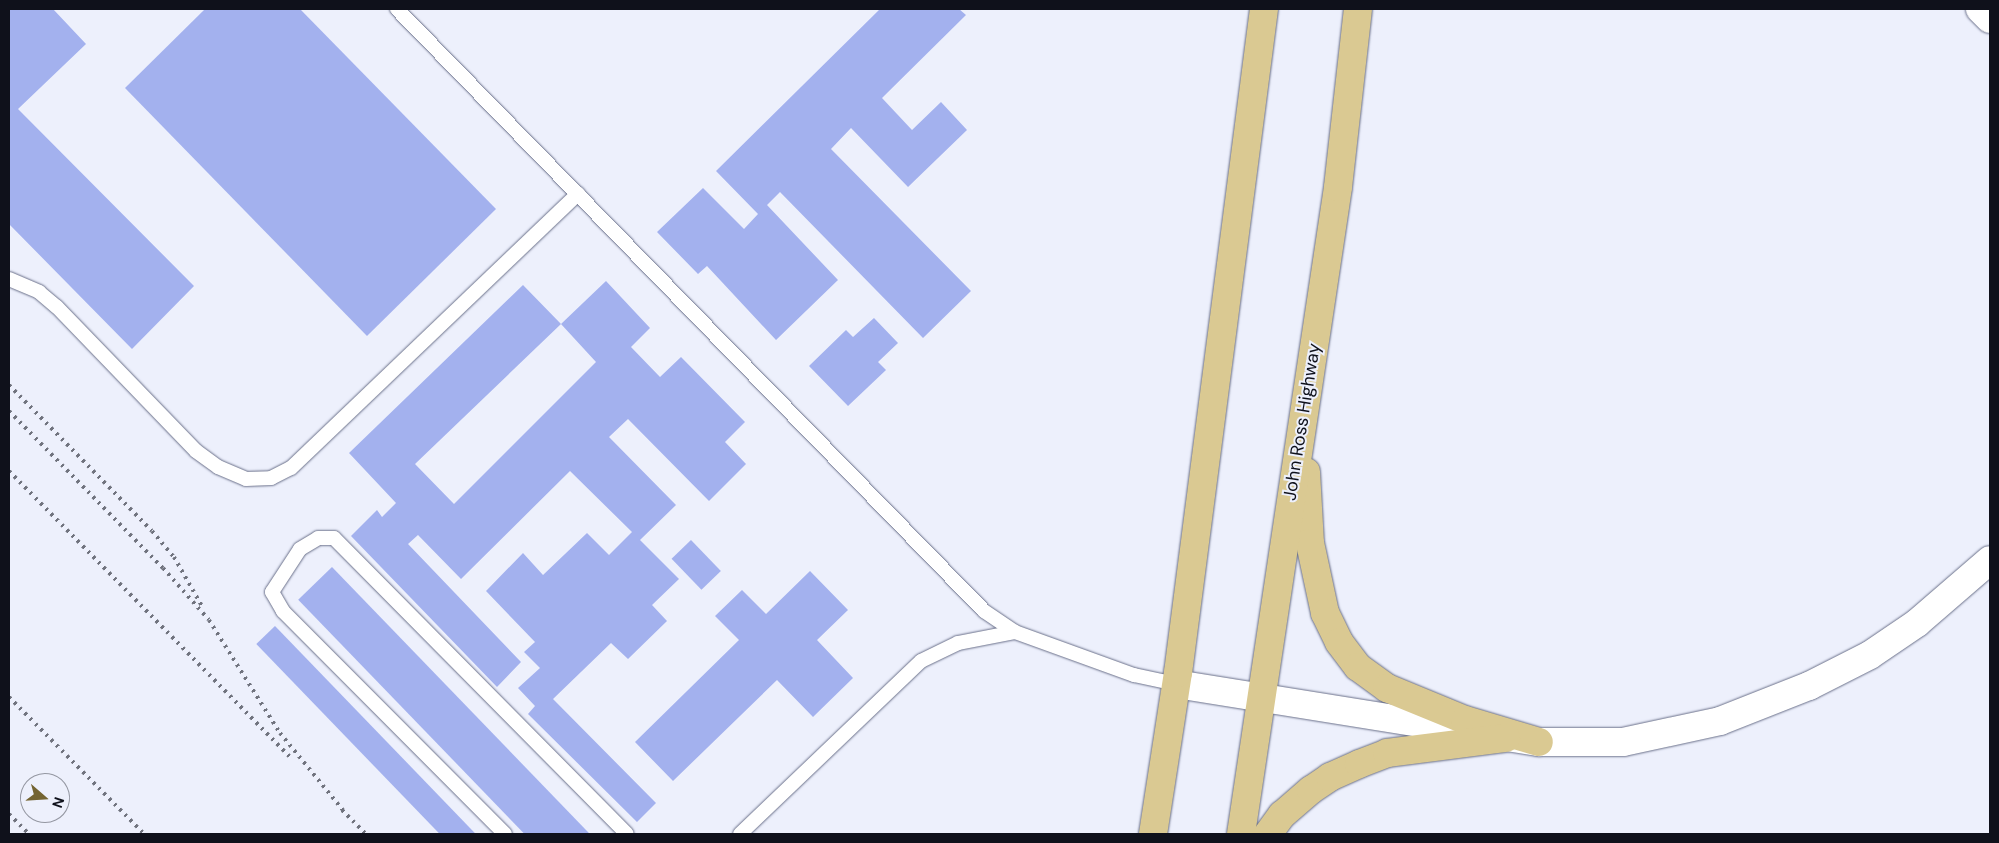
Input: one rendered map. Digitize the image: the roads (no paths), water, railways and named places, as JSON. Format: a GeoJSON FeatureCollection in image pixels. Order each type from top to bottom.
{"type":"FeatureCollection","features":[{"type":"Feature","properties":{"kind":"main road"},"geometry":{"type":"LineString","coordinates":[[1153,834],[1176,684],[1264,9]]}},
{"type":"Feature","properties":{"kind":"main road","name":"John Ross Highway"},"geometry":{"type":"LineString","coordinates":[[1241,834],[1338,187],[1358,9]]}},
{"type":"Feature","properties":{"kind":"main road"},"geometry":{"type":"LineString","coordinates":[[1303,413],[1310,543],[1325,613],[1339,642],[1358,667],[1387,688],[1465,720],[1539,742]]}},
{"type":"Feature","properties":{"kind":"main road"},"geometry":{"type":"LineString","coordinates":[[1268,834],[1282,815],[1311,790],[1330,777],[1359,764],[1387,753],[1506,738]]}},
{"type":"Feature","properties":{"kind":"street"},"geometry":{"type":"LineString","coordinates":[[1980,9],[1990,19]]}},
{"type":"Feature","properties":{"kind":"street"},"geometry":{"type":"LineString","coordinates":[[1176,684],[1262,696],[1506,738],[1539,742],[1622,742],[1720,721],[1809,686],[1870,654],[1917,623],[1990,560]]}},
{"type":"Feature","properties":{"kind":"lane"},"geometry":{"type":"LineString","coordinates":[[397,9],[984,611],[1015,632],[1134,675],[1176,684]]}},
{"type":"Feature","properties":{"kind":"lane"},"geometry":{"type":"LineString","coordinates":[[9,279],[39,292],[57,307],[196,451],[218,467],[246,479],[271,478],[291,468],[578,194]]}},
{"type":"Feature","properties":{"kind":"lane"},"geometry":{"type":"LineString","coordinates":[[505,834],[284,611],[272,592],[300,550],[318,538],[334,538],[627,834]]}},
{"type":"Feature","properties":{"kind":"lane"},"geometry":{"type":"LineString","coordinates":[[740,834],[921,661],[958,643],[1015,632]]}},
{"type":"Feature","properties":{"kind":"railway"},"geometry":{"type":"LineString","coordinates":[[9,385],[152,531],[174,557],[202,606]]}},
{"type":"Feature","properties":{"kind":"railway"},"geometry":{"type":"LineString","coordinates":[[9,411],[163,568],[209,620],[280,733],[346,814]]}},
{"type":"Feature","properties":{"kind":"railway"},"geometry":{"type":"LineString","coordinates":[[9,471],[291,758]]}},
{"type":"Feature","properties":{"kind":"railway"},"geometry":{"type":"LineString","coordinates":[[9,697],[144,834]]}},
{"type":"Feature","properties":{"kind":"railway"},"geometry":{"type":"LineString","coordinates":[[342,810],[366,834]]}},
{"type":"Feature","properties":{"kind":"railway"},"geometry":{"type":"LineString","coordinates":[[9,814],[29,834]]}}]}
